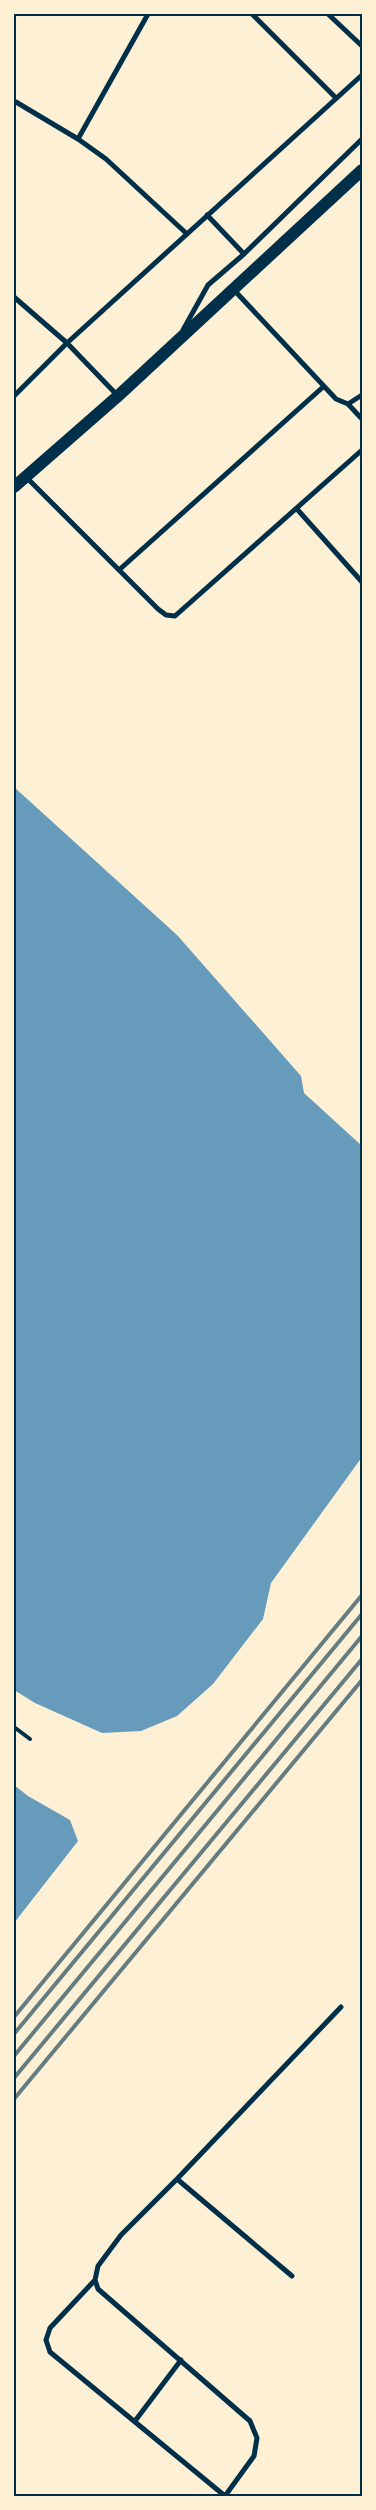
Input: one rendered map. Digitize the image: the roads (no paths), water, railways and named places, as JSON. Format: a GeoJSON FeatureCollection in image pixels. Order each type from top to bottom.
{"type":"FeatureCollection","features":[{"type":"Feature","properties":{"kind":"main road"},"geometry":{"type":"LineString","coordinates":[[14,487],[118,396],[362,170]]}},
{"type":"Feature","properties":{"kind":"street"},"geometry":{"type":"LineString","coordinates":[[78,139],[148,14]]}},
{"type":"Feature","properties":{"kind":"street"},"geometry":{"type":"LineString","coordinates":[[252,14],[336,98]]}},
{"type":"Feature","properties":{"kind":"street"},"geometry":{"type":"LineString","coordinates":[[328,14],[362,46]]}},
{"type":"Feature","properties":{"kind":"street"},"geometry":{"type":"LineString","coordinates":[[14,396],[67,343],[362,75]]}},
{"type":"Feature","properties":{"kind":"street"},"geometry":{"type":"LineString","coordinates":[[16,102],[78,139],[124,173],[187,234]]}},
{"type":"Feature","properties":{"kind":"street"},"geometry":{"type":"LineString","coordinates":[[176,342],[208,284],[244,254],[362,139]]}},
{"type":"Feature","properties":{"kind":"street"},"geometry":{"type":"LineString","coordinates":[[207,215],[244,254]]}},
{"type":"Feature","properties":{"kind":"street"},"geometry":{"type":"LineString","coordinates":[[233,290],[323,387],[336,399],[348,404],[362,419]]}},
{"type":"Feature","properties":{"kind":"street"},"geometry":{"type":"LineString","coordinates":[[14,297],[67,343],[118,396]]}},
{"type":"Feature","properties":{"kind":"street"},"geometry":{"type":"LineString","coordinates":[[119,570],[323,387]]}},
{"type":"Feature","properties":{"kind":"street"},"geometry":{"type":"LineString","coordinates":[[348,404],[362,394]]}},
{"type":"Feature","properties":{"kind":"street"},"geometry":{"type":"LineString","coordinates":[[25,476],[158,609],[166,615],[176,616],[362,450]]}},
{"type":"Feature","properties":{"kind":"street"},"geometry":{"type":"LineString","coordinates":[[297,509],[362,582]]}},
{"type":"Feature","properties":{"kind":"street"},"geometry":{"type":"LineString","coordinates":[[95,2280],[98,2288],[250,2421],[257,2438],[254,2456],[225,2496],[50,2352],[46,2340],[50,2328],[95,2280],[98,2266],[121,2235],[341,2007]]}},
{"type":"Feature","properties":{"kind":"street"},"geometry":{"type":"LineString","coordinates":[[177,2179],[292,2276]]}},
{"type":"Feature","properties":{"kind":"street"},"geometry":{"type":"LineString","coordinates":[[135,2421],[181,2360]]}},
{"type":"Feature","properties":{"kind":"lane"},"geometry":{"type":"LineString","coordinates":[[14,1727],[30,1739]]}},
{"type":"Feature","properties":{"kind":"water"},"geometry":{"type":"Polygon","coordinates":[[[14,787],[177,935],[301,1076],[304,1093],[362,1146],[362,1457],[271,1583],[263,1619],[213,1684],[177,1716],[141,1731],[102,1733],[35,1703],[14,1690],[14,787]]]}},
{"type":"Feature","properties":{"kind":"water"},"geometry":{"type":"Polygon","coordinates":[[[14,1785],[28,1796],[70,1820],[78,1841],[14,1923],[14,1785]]]}},
{"type":"Feature","properties":{"kind":"railway"},"geometry":{"type":"LineString","coordinates":[[14,2017],[362,1595]]}},
{"type":"Feature","properties":{"kind":"railway"},"geometry":{"type":"LineString","coordinates":[[14,2034],[362,1614]]}},
{"type":"Feature","properties":{"kind":"railway"},"geometry":{"type":"LineString","coordinates":[[14,2056],[362,1636]]}},
{"type":"Feature","properties":{"kind":"railway"},"geometry":{"type":"LineString","coordinates":[[14,2078],[362,1659]]}},
{"type":"Feature","properties":{"kind":"railway"},"geometry":{"type":"LineString","coordinates":[[14,2099],[362,1680]]}}]}
